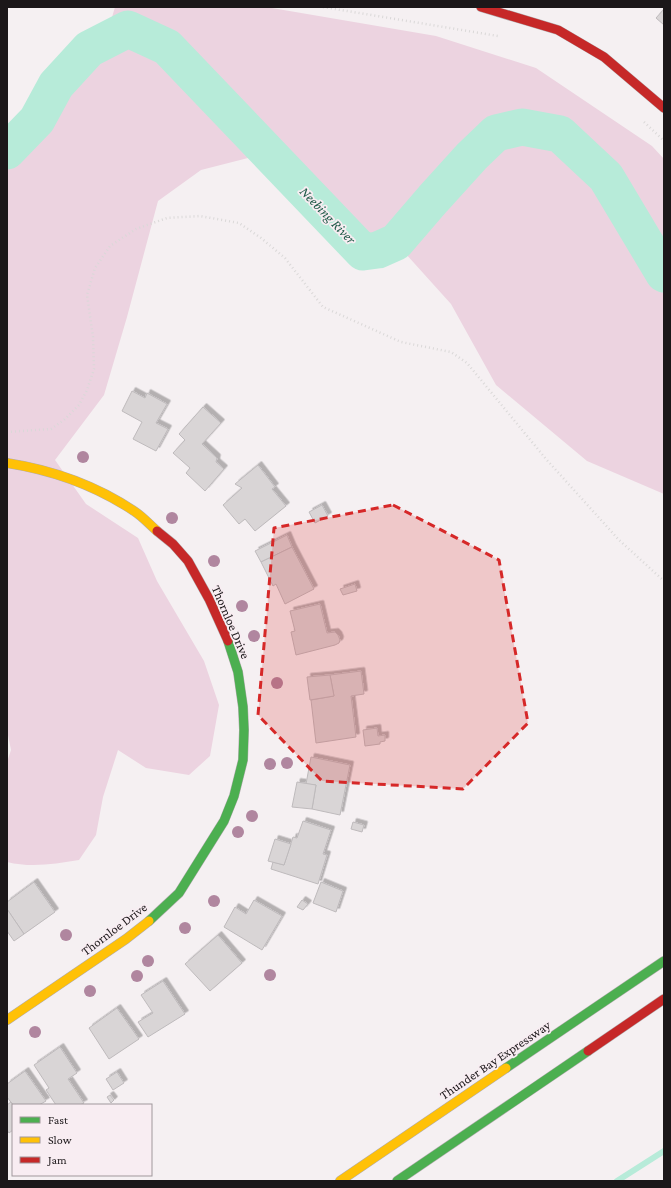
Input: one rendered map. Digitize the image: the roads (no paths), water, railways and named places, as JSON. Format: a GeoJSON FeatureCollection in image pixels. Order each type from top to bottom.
{"type":"FeatureCollection","features":[{"type":"Feature","properties":{"kind":"main road"},"geometry":{"type":"LineString","coordinates":[[481,7],[558,30],[604,58],[664,108]]}},
{"type":"Feature","properties":{"kind":"main road","name":"Thornloe Drive"},"geometry":{"type":"LineString","coordinates":[[7,463],[33,467],[89,485],[134,511],[173,544],[191,568],[209,599],[227,639],[238,672],[243,707],[244,730],[243,760],[234,796],[224,821],[179,894],[126,939],[7,1020]]}},
{"type":"Feature","properties":{"kind":"main road","name":"Thunder Bay Expressway"},"geometry":{"type":"LineString","coordinates":[[340,1181],[664,961]]}},
{"type":"Feature","properties":{"kind":"main road"},"geometry":{"type":"LineString","coordinates":[[397,1181],[664,999]]}},
{"type":"Feature","properties":{"kind":"waterway","name":"Neebing River"},"geometry":{"type":"LineString","coordinates":[[7,151],[37,120],[56,85],[89,49],[128,29],[167,47],[363,252],[378,250],[396,242],[472,156],[496,133],[522,127],[560,134],[606,177],[664,274]]}},
{"type":"Feature","properties":{"kind":"waterway"},"geometry":{"type":"LineString","coordinates":[[617,1181],[664,1151]]}}]}
